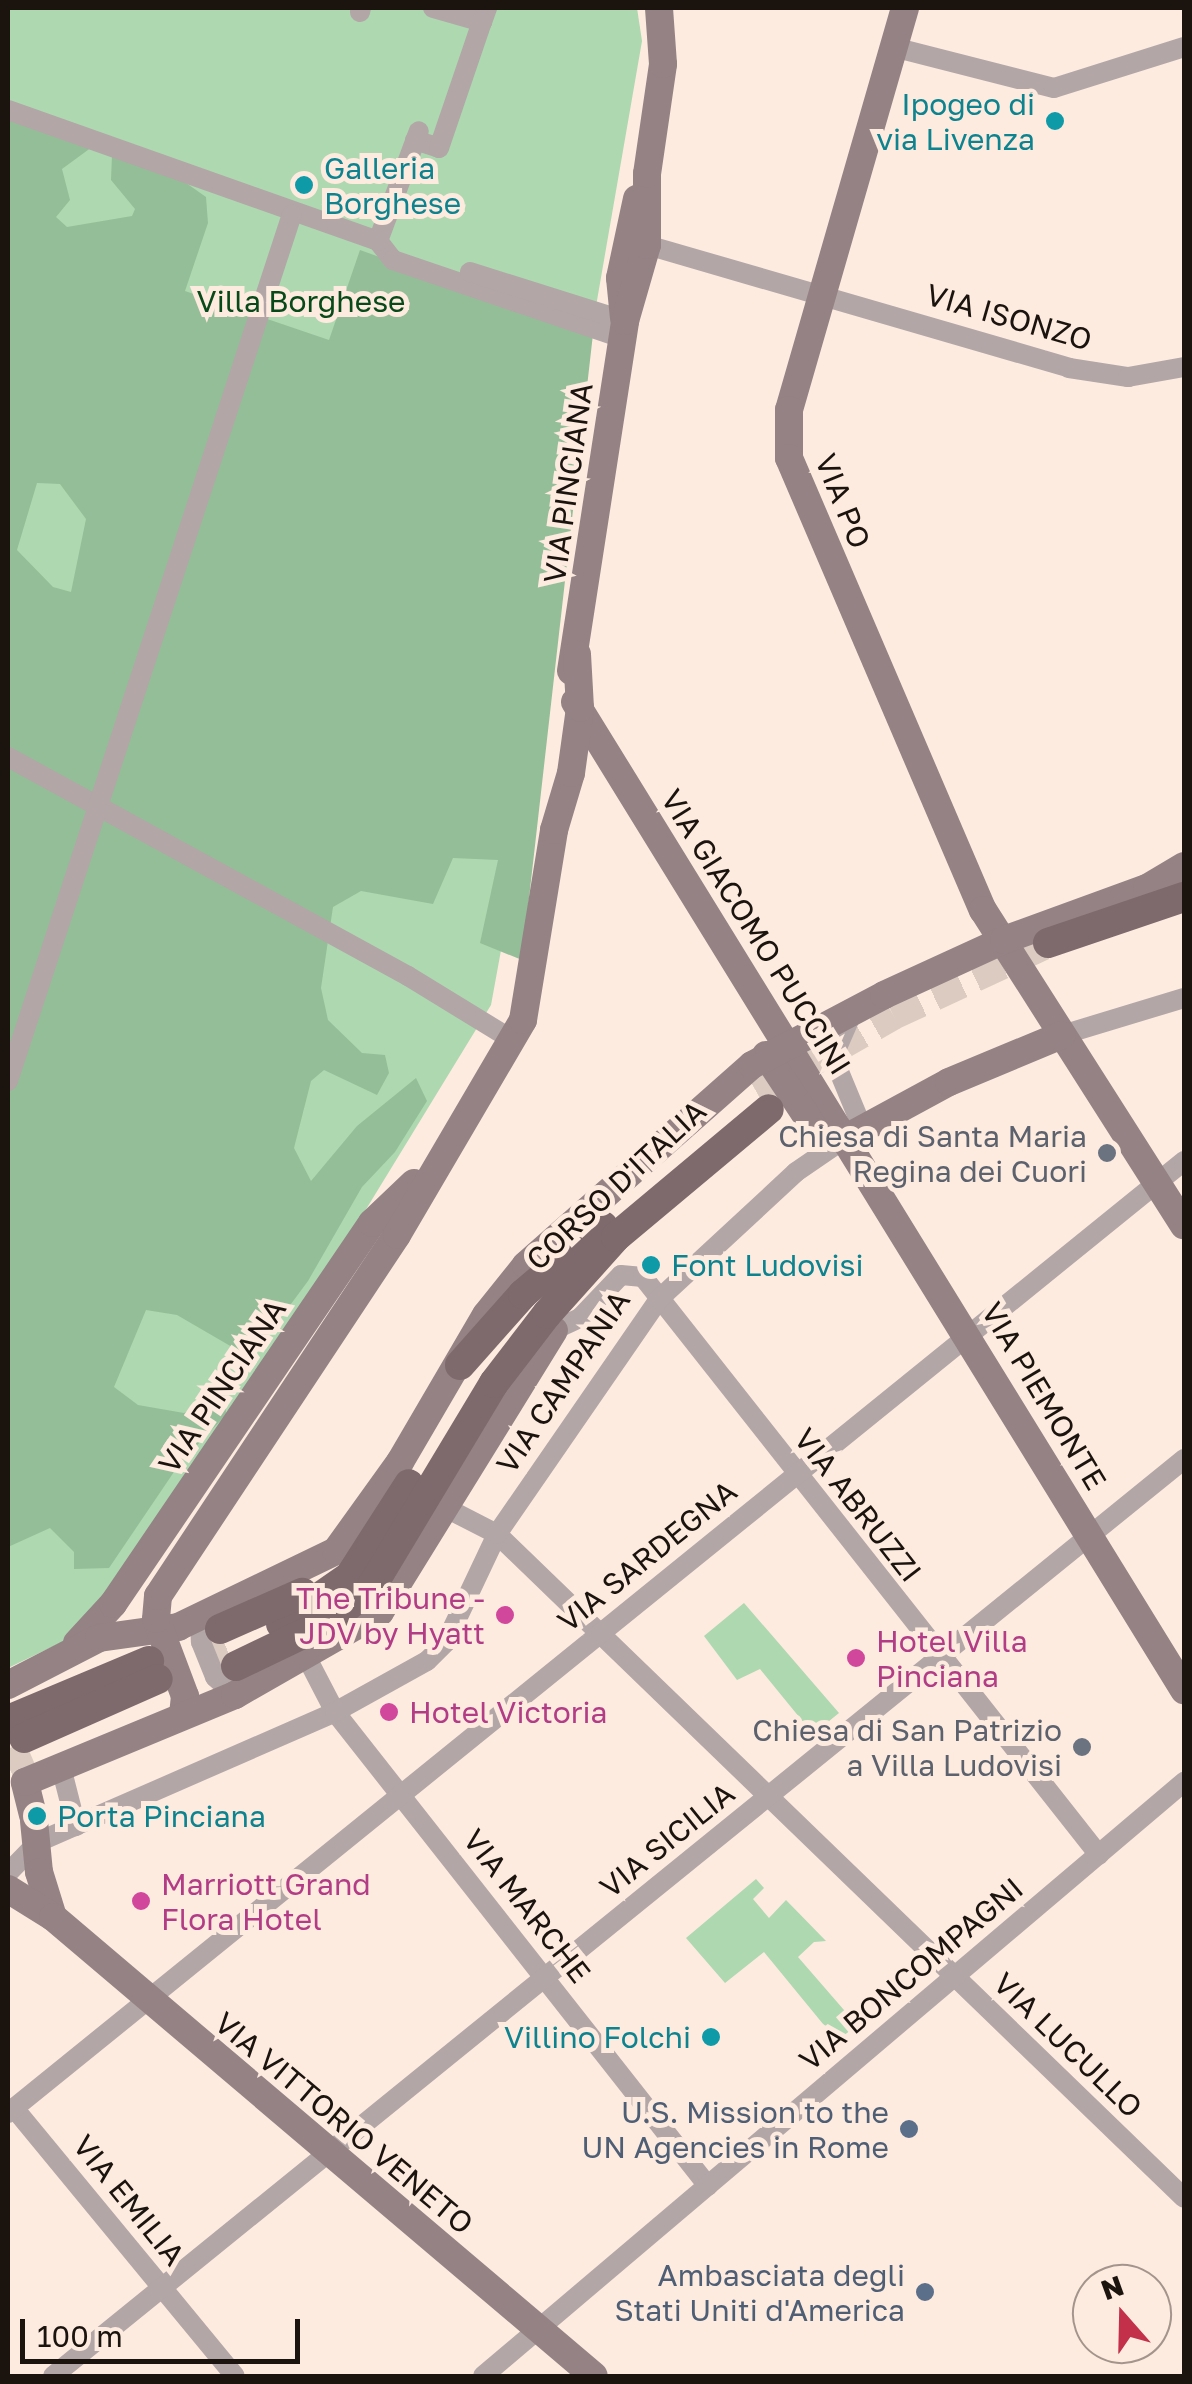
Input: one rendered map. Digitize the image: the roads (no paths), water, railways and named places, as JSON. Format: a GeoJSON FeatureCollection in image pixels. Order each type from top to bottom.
{"type":"FeatureCollection","features":[{"type":"Feature","properties":{"kind":"main road"},"geometry":{"type":"LineString","coordinates":[[1053,951],[1180,902]]}},
{"type":"Feature","properties":{"kind":"main road","name":"CORSO D'ITALIA"},"geometry":{"type":"LineString","coordinates":[[763,1101],[616,1237],[546,1314],[453,1450],[389,1565],[358,1600],[318,1628],[224,1651],[364,1556],[488,1362],[603,1226],[763,1101]]}},
{"type":"Feature","properties":{"kind":"main road"},"geometry":{"type":"LineString","coordinates":[[554,1330],[670,1190]]}},
{"type":"Feature","properties":{"kind":"main road"},"geometry":{"type":"LineString","coordinates":[[460,1365],[523,1294],[603,1226]]}},
{"type":"Feature","properties":{"kind":"main road"},"geometry":{"type":"LineString","coordinates":[[453,1450],[522,1373]]}},
{"type":"Feature","properties":{"kind":"main road"},"geometry":{"type":"LineString","coordinates":[[19,1757],[163,1677]]}},
{"type":"Feature","properties":{"kind":"main road","name":"CORSO D'ITALIA"},"geometry":{"type":"LineString","coordinates":[[19,1757],[163,1677]]}},
{"type":"Feature","properties":{"kind":"street"},"geometry":{"type":"LineString","coordinates":[[383,243],[417,136],[439,148],[485,15],[434,8]]}},
{"type":"Feature","properties":{"kind":"street","name":"VIA PINCIANA"},"geometry":{"type":"LineString","coordinates":[[623,330],[620,278],[664,64],[659,8]]}},
{"type":"Feature","properties":{"kind":"street","name":"VIA PO"},"geometry":{"type":"LineString","coordinates":[[905,8],[789,410],[789,458],[998,932],[1184,1225]]}},
{"type":"Feature","properties":{"kind":"street"},"geometry":{"type":"LineString","coordinates":[[893,46],[1054,88],[1184,47]]}},
{"type":"Feature","properties":{"kind":"street"},"geometry":{"type":"LineString","coordinates":[[8,110],[623,330]]}},
{"type":"Feature","properties":{"kind":"street","name":"VIA PINCIANA"},"geometry":{"type":"LineString","coordinates":[[163,1677],[155,1612],[161,1590],[397,1235],[434,1165],[514,1041],[529,1000],[554,830],[568,790],[576,654],[623,330],[648,246],[642,185]]}},
{"type":"Feature","properties":{"kind":"street"},"geometry":{"type":"LineString","coordinates":[[8,1081],[292,214]]}},
{"type":"Feature","properties":{"kind":"street","name":"VIA ISONZO"},"geometry":{"type":"LineString","coordinates":[[648,246],[820,292],[1069,368],[1128,377],[1184,367]]}},
{"type":"Feature","properties":{"kind":"street","name":"VIA GIACOMO PUCCINI"},"geometry":{"type":"LineString","coordinates":[[572,699],[775,1050],[853,1133]]}},
{"type":"Feature","properties":{"kind":"street"},"geometry":{"type":"LineString","coordinates":[[8,757],[408,976],[514,1041]]}},
{"type":"Feature","properties":{"kind":"street","name":"CORSO D'ITALIA"},"geometry":{"type":"LineString","coordinates":[[19,1757],[61,1767],[163,1677],[224,1651],[300,1573],[345,1542],[460,1365],[492,1307],[545,1245],[775,1050],[998,932],[1184,863]]}},
{"type":"Feature","properties":{"kind":"street","name":"VIA CAMPANIA"},"geometry":{"type":"LineString","coordinates":[[35,1826],[76,1826],[334,1712],[427,1661],[446,1642],[497,1534],[659,1299],[796,1172],[853,1133],[1062,1035],[1184,998]]}},
{"type":"Feature","properties":{"kind":"street"},"geometry":{"type":"LineString","coordinates":[[853,1133],[833,1057],[854,1009]]}},
{"type":"Feature","properties":{"kind":"street","name":"VIA PIEMONTE"},"geometry":{"type":"LineString","coordinates":[[853,1133],[969,1335],[1184,1690]]}},
{"type":"Feature","properties":{"kind":"street","name":"VIA SARDEGNA"},"geometry":{"type":"LineString","coordinates":[[11,2111],[1184,1161]]}},
{"type":"Feature","properties":{"kind":"street","name":"VIA PINCIANA"},"geometry":{"type":"LineString","coordinates":[[71,1650],[113,1604],[372,1224],[434,1165]]}},
{"type":"Feature","properties":{"kind":"street","name":"VIA ABRUZZI"},"geometry":{"type":"LineString","coordinates":[[554,1330],[580,1318],[628,1272],[643,1277],[940,1658],[1099,1854]]}},
{"type":"Feature","properties":{"kind":"street","name":"CORSO D'ITALIA"},"geometry":{"type":"LineString","coordinates":[[163,1677],[224,1651],[307,1658],[387,1605],[522,1373],[554,1330]]}},
{"type":"Feature","properties":{"kind":"street","name":"VIA SICILIA"},"geometry":{"type":"LineString","coordinates":[[53,2376],[1184,1458]]}},
{"type":"Feature","properties":{"kind":"street","name":"VIA LUCULLO"},"geometry":{"type":"LineString","coordinates":[[444,1507],[497,1534],[1184,2198]]}},
{"type":"Feature","properties":{"kind":"street","name":"CORSO D'ITALIA"},"geometry":{"type":"LineString","coordinates":[[8,1685],[71,1650],[109,1635],[163,1677]]}},
{"type":"Feature","properties":{"kind":"street","name":"VIA MARCHE"},"geometry":{"type":"LineString","coordinates":[[307,1658],[334,1712],[708,2186]]}},
{"type":"Feature","properties":{"kind":"street"},"geometry":{"type":"LineString","coordinates":[[19,1757],[35,1826],[39,1872],[53,1917]]}},
{"type":"Feature","properties":{"kind":"street"},"geometry":{"type":"LineString","coordinates":[[61,1767],[64,1800],[76,1826]]}},
{"type":"Feature","properties":{"kind":"street","name":"VIA BONCOMPAGNI"},"geometry":{"type":"LineString","coordinates":[[484,2376],[1184,1782]]}},
{"type":"Feature","properties":{"kind":"street"},"geometry":{"type":"LineString","coordinates":[[8,1874],[35,1826]]}},
{"type":"Feature","properties":{"kind":"street","name":"VIA VITTORIO VENETO"},"geometry":{"type":"LineString","coordinates":[[8,1888],[53,1917],[326,2154],[594,2376]]}},
{"type":"Feature","properties":{"kind":"street","name":"VIA EMILIA"},"geometry":{"type":"LineString","coordinates":[[11,2111],[235,2376]]}},
{"type":"Feature","properties":{"kind":"tunnel"},"geometry":{"type":"LineString","coordinates":[[757,1093],[893,1015],[1048,943]]}},
{"type":"Feature","properties":{"kind":"tunnel"},"geometry":{"type":"LineString","coordinates":[[158,1679],[230,1648]]}},
{"type":"Feature","properties":{"kind":"tunnel"},"geometry":{"type":"LineString","coordinates":[[8,1765],[31,1755]]}},
{"type":"Feature","properties":{"kind":"place","name":"Ipogeo di via Livenza"},"geometry":{"type":"Point","coordinates":[1055,121]}},
{"type":"Feature","properties":{"kind":"place","name":"Galleria Borghese"},"geometry":{"type":"Point","coordinates":[304,185]}},
{"type":"Feature","properties":{"kind":"place","name":"Chiesa di Santa Maria Regina dei Cuori"},"geometry":{"type":"Point","coordinates":[1107,1153]}},
{"type":"Feature","properties":{"kind":"place","name":"Font Ludovisi"},"geometry":{"type":"Point","coordinates":[651,1265]}},
{"type":"Feature","properties":{"kind":"place","name":"The Tribune - JDV by Hyatt"},"geometry":{"type":"Point","coordinates":[505,1615]}},
{"type":"Feature","properties":{"kind":"place","name":"Hotel Villa Pinciana"},"geometry":{"type":"Point","coordinates":[856,1658]}},
{"type":"Feature","properties":{"kind":"place","name":"Hotel Victoria"},"geometry":{"type":"Point","coordinates":[389,1712]}},
{"type":"Feature","properties":{"kind":"place","name":"Chiesa di San Patrizio a Villa Ludovisi"},"geometry":{"type":"Point","coordinates":[1082,1747]}},
{"type":"Feature","properties":{"kind":"place","name":"Porta Pinciana"},"geometry":{"type":"Point","coordinates":[37,1816]}},
{"type":"Feature","properties":{"kind":"place","name":"Marriott Grand Flora Hotel"},"geometry":{"type":"Point","coordinates":[141,1901]}},
{"type":"Feature","properties":{"kind":"place","name":"Villino Folchi"},"geometry":{"type":"Point","coordinates":[711,2037]}},
{"type":"Feature","properties":{"kind":"place","name":"U.S. Mission to the UN Agencies in Rome"},"geometry":{"type":"Point","coordinates":[909,2129]}},
{"type":"Feature","properties":{"kind":"place","name":"Ambasciata degli Stati Uniti d'America"},"geometry":{"type":"Point","coordinates":[925,2292]}},
{"type":"Feature","properties":{"kind":"park label","name":"Villa Borghese"},"geometry":{"type":"Point","coordinates":[301,301]}}]}
